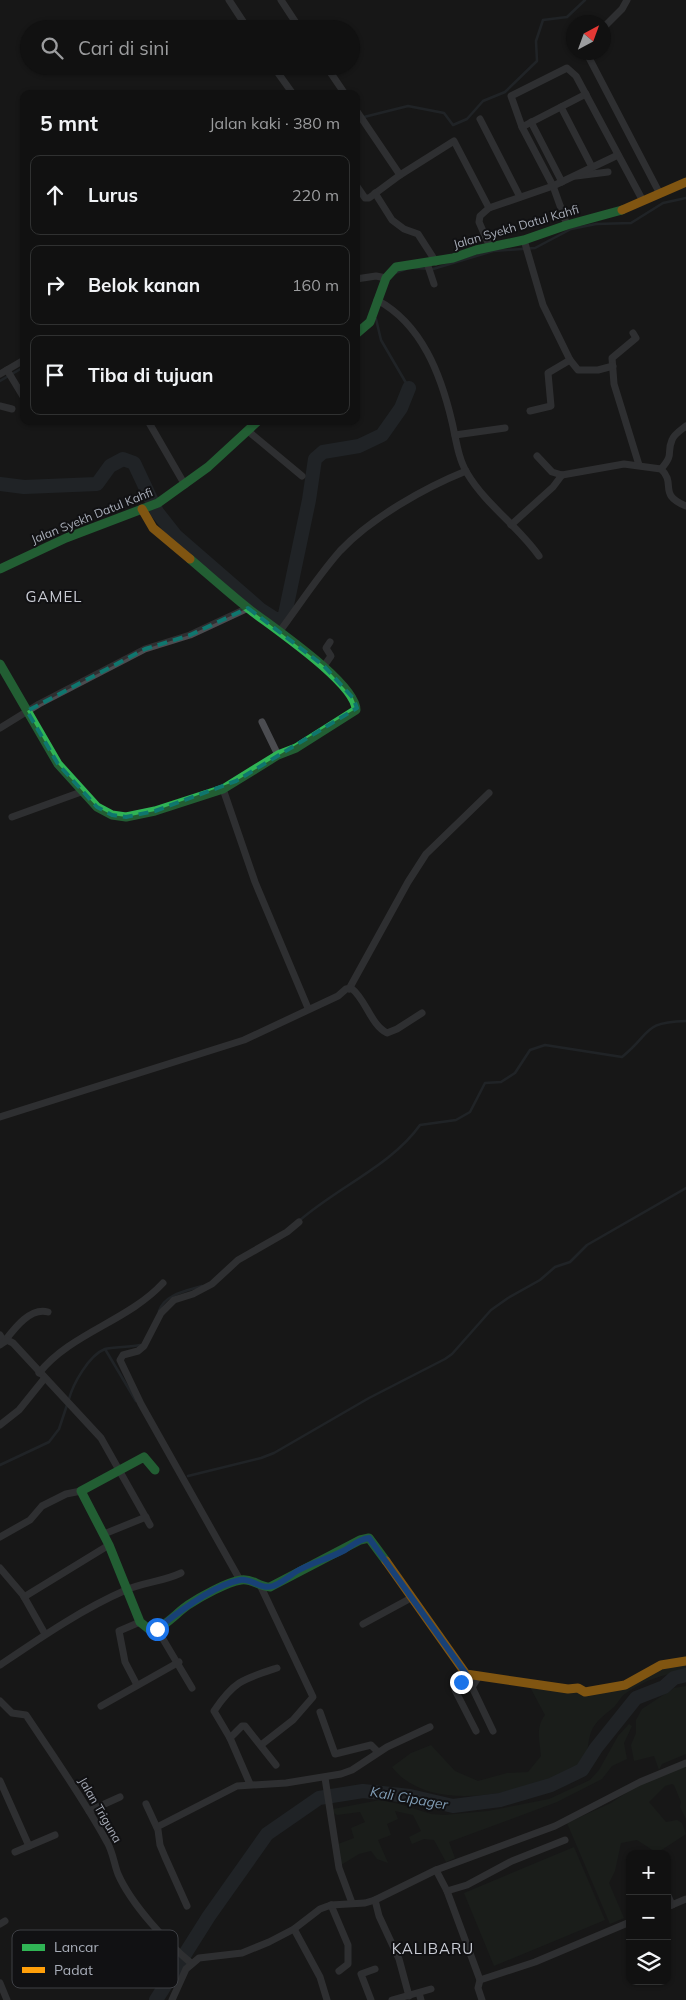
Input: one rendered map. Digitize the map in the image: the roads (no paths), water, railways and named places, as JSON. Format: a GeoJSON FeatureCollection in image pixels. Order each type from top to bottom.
{"type":"FeatureCollection","features":[{"type":"Feature","properties":{"kind":"street"},"geometry":{"type":"LineString","coordinates":[[229,0],[242,20]]}},
{"type":"Feature","properties":{"kind":"street"},"geometry":{"type":"LineString","coordinates":[[281,0],[294,20]]}},
{"type":"Feature","properties":{"kind":"street"},"geometry":{"type":"LineString","coordinates":[[611,20],[622,10],[627,0]]}},
{"type":"Feature","properties":{"kind":"street"},"geometry":{"type":"LineString","coordinates":[[590,60],[660,194]]}},
{"type":"Feature","properties":{"kind":"street"},"geometry":{"type":"LineString","coordinates":[[567,225],[553,186],[522,127],[511,96],[567,68],[574,72],[644,201]]}},
{"type":"Feature","properties":{"kind":"street"},"geometry":{"type":"LineString","coordinates":[[279,75],[290,90]]}},
{"type":"Feature","properties":{"kind":"street"},"geometry":{"type":"LineString","coordinates":[[332,75],[342,90]]}},
{"type":"Feature","properties":{"kind":"street"},"geometry":{"type":"LineString","coordinates":[[522,127],[586,94]]}},
{"type":"Feature","properties":{"kind":"street"},"geometry":{"type":"LineString","coordinates":[[561,107],[592,167]]}},
{"type":"Feature","properties":{"kind":"street"},"geometry":{"type":"LineString","coordinates":[[360,115],[400,175]]}},
{"type":"Feature","properties":{"kind":"street"},"geometry":{"type":"LineString","coordinates":[[480,119],[520,197]]}},
{"type":"Feature","properties":{"kind":"street"},"geometry":{"type":"LineString","coordinates":[[531,122],[562,182]]}},
{"type":"Feature","properties":{"kind":"street"},"geometry":{"type":"LineString","coordinates":[[360,191],[365,198],[369,198],[400,175],[454,141],[488,208]]}},
{"type":"Feature","properties":{"kind":"street"},"geometry":{"type":"LineString","coordinates":[[490,247],[479,222],[480,216],[488,208],[553,186],[618,155]]}},
{"type":"Feature","properties":{"kind":"street"},"geometry":{"type":"LineString","coordinates":[[574,176],[608,172]]}},
{"type":"Feature","properties":{"kind":"street","name":"Jalan Syekh Datul Kahfi"},"geometry":{"type":"LineString","coordinates":[[386,278],[396,267],[402,264],[430,266],[490,247],[525,246],[567,225],[616,213],[686,182]]}},
{"type":"Feature","properties":{"kind":"street"},"geometry":{"type":"LineString","coordinates":[[375,193],[392,220],[404,229],[418,234],[430,266],[434,284]]}},
{"type":"Feature","properties":{"kind":"street"},"geometry":{"type":"LineString","coordinates":[[525,246],[543,305],[570,360],[578,370],[598,370],[613,366]]}},
{"type":"Feature","properties":{"kind":"street"},"geometry":{"type":"LineString","coordinates":[[360,278],[376,276],[386,278],[379,302],[370,322],[360,331]]}},
{"type":"Feature","properties":{"kind":"street"},"geometry":{"type":"LineString","coordinates":[[379,302],[410,328],[427,351],[439,375],[466,471],[490,503],[539,556]]}},
{"type":"Feature","properties":{"kind":"street"},"geometry":{"type":"LineString","coordinates":[[633,333],[636,338],[613,356],[613,366],[614,384],[639,465]]}},
{"type":"Feature","properties":{"kind":"street"},"geometry":{"type":"LineString","coordinates":[[530,411],[551,406],[548,375],[550,371],[570,360]]}},
{"type":"Feature","properties":{"kind":"street"},"geometry":{"type":"LineString","coordinates":[[0,374],[10,374],[20,364]]}},
{"type":"Feature","properties":{"kind":"street"},"geometry":{"type":"LineString","coordinates":[[10,374],[20,391]]}},
{"type":"Feature","properties":{"kind":"street"},"geometry":{"type":"LineString","coordinates":[[0,406],[12,409]]}},
{"type":"Feature","properties":{"kind":"street"},"geometry":{"type":"LineString","coordinates":[[150,425],[185,485]]}},
{"type":"Feature","properties":{"kind":"street","name":"Jalan Syekh Datul Kahfi"},"geometry":{"type":"LineString","coordinates":[[0,569],[66,538],[158,503],[185,485],[254,425]]}},
{"type":"Feature","properties":{"kind":"street"},"geometry":{"type":"LineString","coordinates":[[660,469],[671,455],[670,444],[673,437],[686,426]]}},
{"type":"Feature","properties":{"kind":"street"},"geometry":{"type":"LineString","coordinates":[[455,435],[505,428]]}},
{"type":"Feature","properties":{"kind":"street"},"geometry":{"type":"LineString","coordinates":[[248,431],[302,476]]}},
{"type":"Feature","properties":{"kind":"street"},"geometry":{"type":"LineString","coordinates":[[537,456],[552,472],[562,475],[608,466],[639,465],[660,469],[668,479],[670,496],[674,501],[686,506]]}},
{"type":"Feature","properties":{"kind":"street"},"geometry":{"type":"LineString","coordinates":[[280,631],[312,586],[341,550],[392,510],[466,471]]}},
{"type":"Feature","properties":{"kind":"street"},"geometry":{"type":"LineString","coordinates":[[511,525],[553,487],[562,475]]}},
{"type":"Feature","properties":{"kind":"street"},"geometry":{"type":"LineString","coordinates":[[0,664],[58,764],[97,807],[112,815],[126,817],[156,810],[224,789],[278,755],[296,748],[331,727],[357,708],[353,698],[324,666],[248,608],[153,528],[144,508]]}},
{"type":"Feature","properties":{"kind":"street"},"geometry":{"type":"LineString","coordinates":[[0,728],[26,711],[146,649],[190,634],[248,608]]}},
{"type":"Feature","properties":{"kind":"street"},"geometry":{"type":"LineString","coordinates":[[324,666],[331,656],[326,648],[330,642]]}},
{"type":"Feature","properties":{"kind":"street"},"geometry":{"type":"LineString","coordinates":[[262,722],[278,755]]}},
{"type":"Feature","properties":{"kind":"street"},"geometry":{"type":"LineString","coordinates":[[224,789],[255,882],[308,1008]]}},
{"type":"Feature","properties":{"kind":"street"},"geometry":{"type":"LineString","coordinates":[[12,817],[82,792]]}},
{"type":"Feature","properties":{"kind":"street"},"geometry":{"type":"LineString","coordinates":[[349,989],[408,882],[426,854],[489,792]]}},
{"type":"Feature","properties":{"kind":"street"},"geometry":{"type":"LineString","coordinates":[[0,1117],[244,1040],[308,1008],[338,996],[346,989],[356,991],[369,1012],[387,1033],[422,1013]]}},
{"type":"Feature","properties":{"kind":"street"},"geometry":{"type":"LineString","coordinates":[[240,1580],[141,1404],[120,1360],[123,1355],[138,1351],[144,1346],[161,1313],[174,1300],[212,1284],[238,1260],[287,1232],[300,1222]]}},
{"type":"Feature","properties":{"kind":"street"},"geometry":{"type":"LineString","coordinates":[[39,1373],[55,1355],[106,1325],[163,1283]]}},
{"type":"Feature","properties":{"kind":"street"},"geometry":{"type":"LineString","coordinates":[[2,1343],[30,1315],[40,1310],[48,1312]]}},
{"type":"Feature","properties":{"kind":"street"},"geometry":{"type":"LineString","coordinates":[[0,1335],[2,1343]]}},
{"type":"Feature","properties":{"kind":"street"},"geometry":{"type":"LineString","coordinates":[[2,1343],[11,1341],[44,1379],[102,1438],[150,1525]]}},
{"type":"Feature","properties":{"kind":"street"},"geometry":{"type":"LineString","coordinates":[[0,1425],[19,1410],[44,1379]]}},
{"type":"Feature","properties":{"kind":"street"},"geometry":{"type":"LineString","coordinates":[[0,1537],[30,1520],[42,1506],[66,1494],[81,1492],[119,1469],[144,1457],[147,1458],[155,1470]]}},
{"type":"Feature","properties":{"kind":"street"},"geometry":{"type":"LineString","coordinates":[[81,1492],[109,1544],[140,1622],[150,1630],[157,1629],[188,1605],[240,1580],[248,1580],[261,1587],[314,1697],[293,1720],[261,1746]]}},
{"type":"Feature","properties":{"kind":"street"},"geometry":{"type":"LineString","coordinates":[[104,1534],[146,1517]]}},
{"type":"Feature","properties":{"kind":"street"},"geometry":{"type":"LineString","coordinates":[[261,1587],[274,1585],[360,1540],[369,1538],[466,1674],[581,1690],[625,1685],[662,1665],[686,1661]]}},
{"type":"Feature","properties":{"kind":"street"},"geometry":{"type":"LineString","coordinates":[[24,1597],[109,1544]]}},
{"type":"Feature","properties":{"kind":"street"},"geometry":{"type":"LineString","coordinates":[[0,1568],[24,1597],[45,1634]]}},
{"type":"Feature","properties":{"kind":"street"},"geometry":{"type":"LineString","coordinates":[[0,1665],[45,1634],[126,1590],[147,1583],[163,1581],[181,1573]]}},
{"type":"Feature","properties":{"kind":"street"},"geometry":{"type":"LineString","coordinates":[[363,1624],[412,1598]]}},
{"type":"Feature","properties":{"kind":"street"},"geometry":{"type":"LineString","coordinates":[[137,1685],[125,1662],[119,1632],[140,1622]]}},
{"type":"Feature","properties":{"kind":"street"},"geometry":{"type":"LineString","coordinates":[[157,1629],[192,1688]]}},
{"type":"Feature","properties":{"kind":"street"},"geometry":{"type":"LineString","coordinates":[[102,1706],[178,1662]]}},
{"type":"Feature","properties":{"kind":"street"},"geometry":{"type":"LineString","coordinates":[[250,1784],[230,1738],[214,1713],[227,1692],[242,1680],[277,1668]]}},
{"type":"Feature","properties":{"kind":"street"},"geometry":{"type":"LineString","coordinates":[[466,1674],[454,1689],[459,1702],[476,1731]]}},
{"type":"Feature","properties":{"kind":"street"},"geometry":{"type":"LineString","coordinates":[[479,1676],[472,1687],[493,1731]]}},
{"type":"Feature","properties":{"kind":"street","name":"Jalan Triguna"},"geometry":{"type":"LineString","coordinates":[[0,1701],[12,1714],[26,1715],[109,1844],[118,1875],[145,1914],[159,1930]]}},
{"type":"Feature","properties":{"kind":"street"},"geometry":{"type":"LineString","coordinates":[[320,1712],[335,1754],[371,1745],[378,1752]]}},
{"type":"Feature","properties":{"kind":"street"},"geometry":{"type":"LineString","coordinates":[[230,1738],[244,1726],[276,1765]]}},
{"type":"Feature","properties":{"kind":"street"},"geometry":{"type":"LineString","coordinates":[[157,1827],[228,1789],[250,1784],[286,1783],[325,1778],[352,1770],[378,1752],[430,1727]]}},
{"type":"Feature","properties":{"kind":"street"},"geometry":{"type":"LineString","coordinates":[[178,1987],[189,1962],[199,1958],[242,1953],[294,1929],[320,1909],[331,1905],[365,1903],[375,1900],[436,1870],[555,1826],[640,1782],[686,1763]]}},
{"type":"Feature","properties":{"kind":"street"},"geometry":{"type":"LineString","coordinates":[[325,1778],[339,1868],[352,1903]]}},
{"type":"Feature","properties":{"kind":"street"},"geometry":{"type":"LineString","coordinates":[[0,1781],[29,1846]]}},
{"type":"Feature","properties":{"kind":"street"},"geometry":{"type":"LineString","coordinates":[[89,1811],[120,1797]]}},
{"type":"Feature","properties":{"kind":"street"},"geometry":{"type":"LineString","coordinates":[[146,1804],[157,1827],[160,1845],[187,1906]]}},
{"type":"Feature","properties":{"kind":"street"},"geometry":{"type":"LineString","coordinates":[[15,1852],[55,1835]]}},
{"type":"Feature","properties":{"kind":"street"},"geometry":{"type":"LineString","coordinates":[[448,1892],[467,1885],[512,1861],[565,1840]]}},
{"type":"Feature","properties":{"kind":"street"},"geometry":{"type":"LineString","coordinates":[[436,1870],[448,1892],[480,1980],[478,1988],[482,2000]]}},
{"type":"Feature","properties":{"kind":"street"},"geometry":{"type":"LineString","coordinates":[[671,1906],[686,1899]]}},
{"type":"Feature","properties":{"kind":"street"},"geometry":{"type":"LineString","coordinates":[[375,1900],[379,1916],[399,1958],[409,1996]]}},
{"type":"Feature","properties":{"kind":"street"},"geometry":{"type":"LineString","coordinates":[[331,1905],[348,1946],[348,1964],[339,1971]]}},
{"type":"Feature","properties":{"kind":"street"},"geometry":{"type":"LineString","coordinates":[[480,1980],[535,1962],[626,1924]]}},
{"type":"Feature","properties":{"kind":"street"},"geometry":{"type":"LineString","coordinates":[[294,1929],[320,1977],[327,2000]]}},
{"type":"Feature","properties":{"kind":"street","name":"Jalan Triguna"},"geometry":{"type":"LineString","coordinates":[[178,1951],[189,1962]]}},
{"type":"Feature","properties":{"kind":"street"},"geometry":{"type":"LineString","coordinates":[[371,2000],[368,1988],[360,1975],[375,1969]]}},
{"type":"Feature","properties":{"kind":"street"},"geometry":{"type":"LineString","coordinates":[[0,1983],[7,2000]]}},
{"type":"Feature","properties":{"kind":"street"},"geometry":{"type":"LineString","coordinates":[[172,2000],[177,1988]]}},
{"type":"Feature","properties":{"kind":"street"},"geometry":{"type":"LineString","coordinates":[[392,2000],[409,1996],[420,1996],[431,1989]]}},
{"type":"Feature","properties":{"kind":"waterway"},"geometry":{"type":"LineString","coordinates":[[360,118],[408,106],[444,113],[453,125],[467,119],[483,101],[505,92],[537,61],[536,41],[543,20],[567,17],[585,0]]}},
{"type":"Feature","properties":{"kind":"waterway"},"geometry":{"type":"LineString","coordinates":[[414,268],[433,269],[493,251],[535,248],[571,229],[596,224],[631,223],[663,203],[686,198]]}},
{"type":"Feature","properties":{"kind":"waterway"},"geometry":{"type":"LineString","coordinates":[[395,273],[406,269]]}},
{"type":"Feature","properties":{"kind":"waterway"},"geometry":{"type":"LineString","coordinates":[[376,319],[381,340],[409,388]]}},
{"type":"Feature","properties":{"kind":"waterway"},"geometry":{"type":"LineString","coordinates":[[0,381],[20,369]]}},
{"type":"Feature","properties":{"kind":"waterway"},"geometry":{"type":"LineString","coordinates":[[0,484],[24,487],[97,484],[110,466],[123,459],[134,463],[157,512],[176,536],[261,610],[275,619],[284,619],[309,500],[315,459],[323,452],[359,446],[382,435],[401,408],[409,388]]}},
{"type":"Feature","properties":{"kind":"waterway"},"geometry":{"type":"LineString","coordinates":[[299,1221],[379,1164],[408,1139],[420,1125],[456,1120],[470,1112],[485,1083],[501,1082],[515,1073],[530,1050],[545,1045],[622,1057],[654,1027],[672,1022],[686,1021]]}},
{"type":"Feature","properties":{"kind":"waterway"},"geometry":{"type":"LineString","coordinates":[[188,1476],[274,1453],[369,1398],[445,1359],[452,1354],[491,1310],[540,1280],[555,1267],[570,1262],[587,1245],[686,1188]]}},
{"type":"Feature","properties":{"kind":"waterway"},"geometry":{"type":"LineString","coordinates":[[159,1311],[162,1305],[171,1297],[202,1286]]}},
{"type":"Feature","properties":{"kind":"waterway"},"geometry":{"type":"LineString","coordinates":[[69,1399],[82,1371],[99,1352],[108,1348],[140,1345]]}},
{"type":"Feature","properties":{"kind":"waterway"},"geometry":{"type":"LineString","coordinates":[[105,1349],[136,1401]]}},
{"type":"Feature","properties":{"kind":"waterway"},"geometry":{"type":"LineString","coordinates":[[0,1465],[49,1442],[59,1429],[67,1405]]}},
{"type":"Feature","properties":{"kind":"waterway","name":"Kali Cipager"},"geometry":{"type":"LineString","coordinates":[[178,1965],[209,1916],[267,1834],[319,1798],[363,1791],[410,1796],[453,1806],[500,1800],[551,1785],[582,1770],[596,1748],[636,1698],[664,1687],[674,1678],[686,1675]]}},
{"type":"Feature","properties":{"kind":"waterway","name":"Kali Cipager"},"geometry":{"type":"LineString","coordinates":[[156,2000],[164,1988]]}},
{"type":"Feature","properties":{"kind":"district","name":"GAMEL"},"geometry":{"type":"Point","coordinates":[54,597]}},
{"type":"Feature","properties":{"kind":"district","name":"KALIBARU"},"geometry":{"type":"Point","coordinates":[433,1949]}}]}
